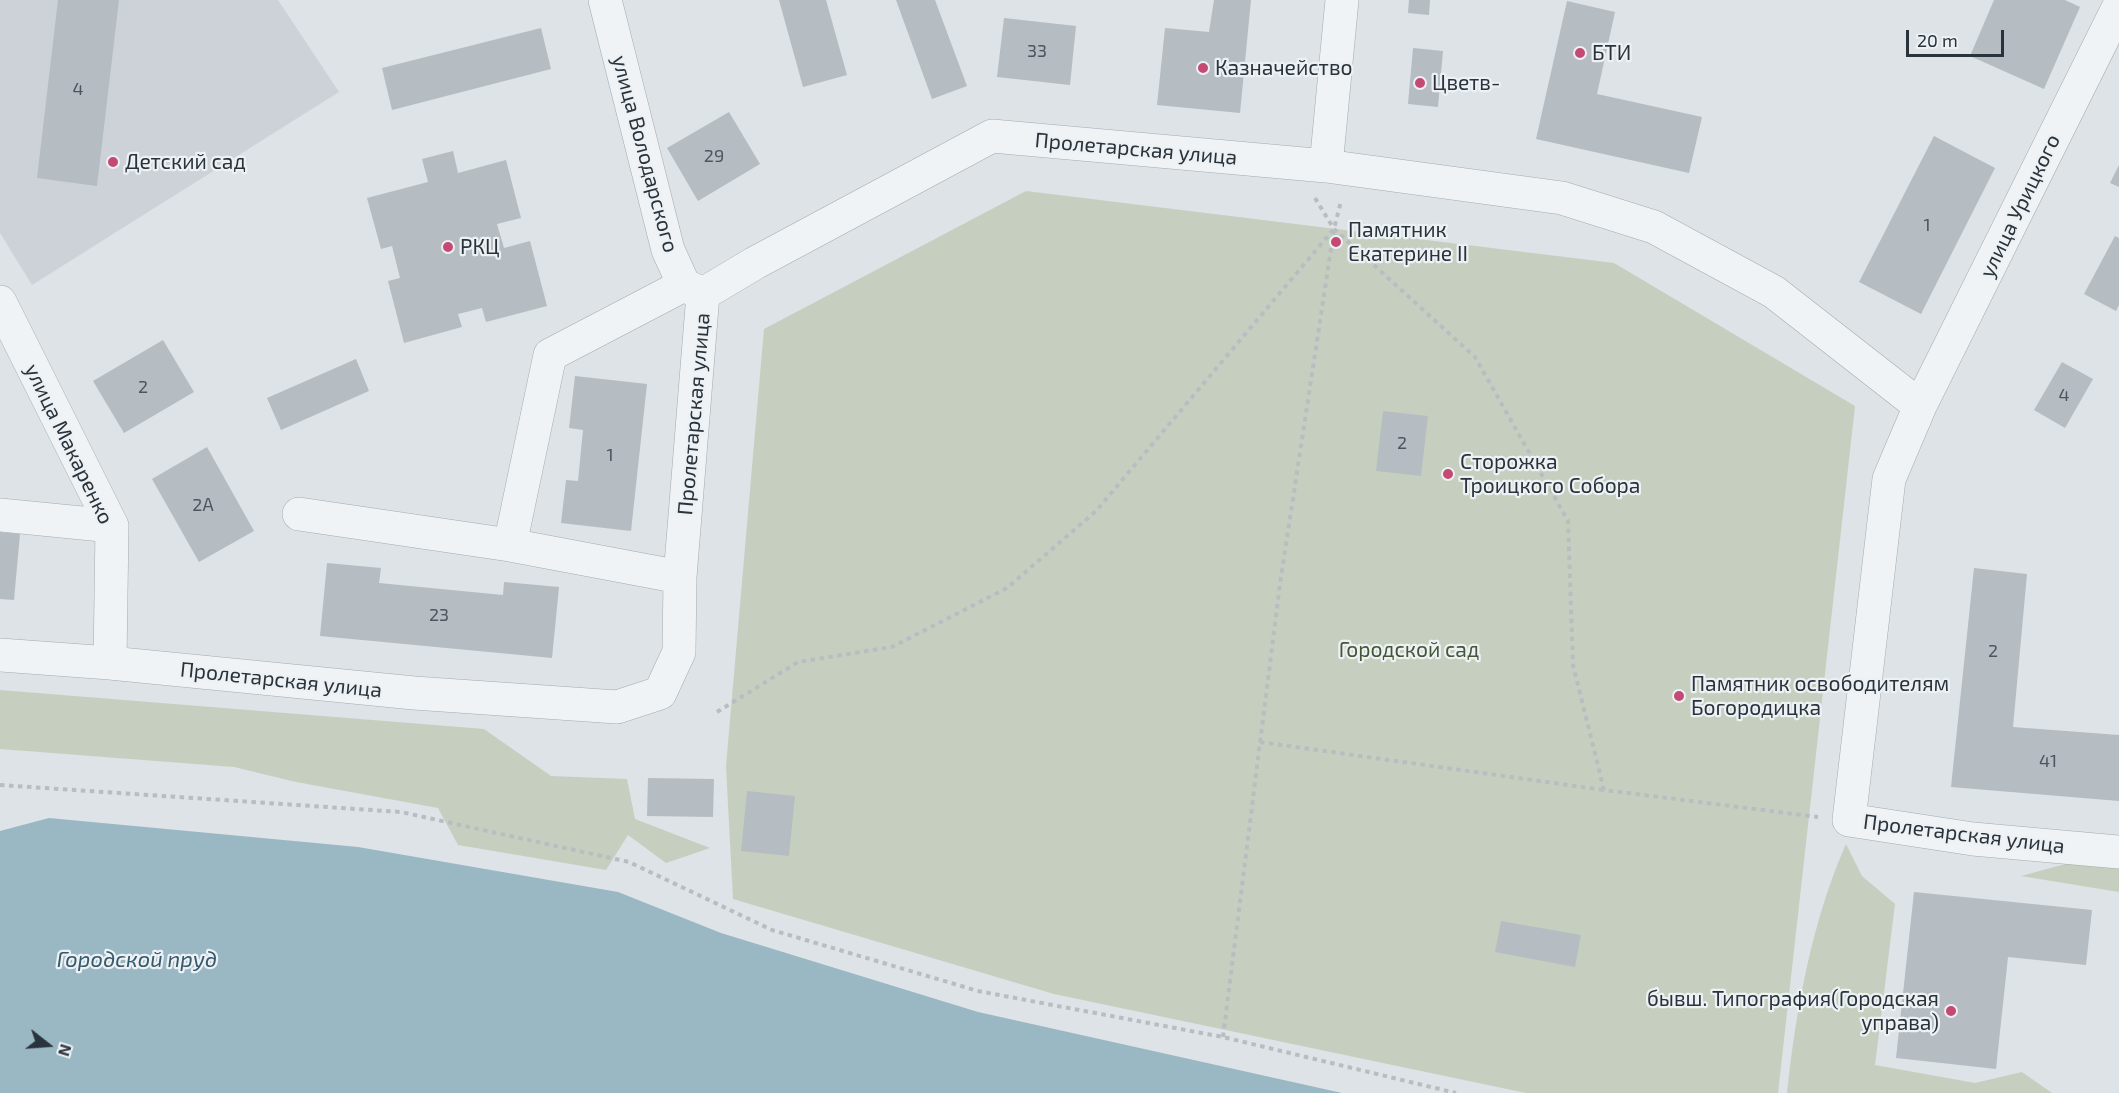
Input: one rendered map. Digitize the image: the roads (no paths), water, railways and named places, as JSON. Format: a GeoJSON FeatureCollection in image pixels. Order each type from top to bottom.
{"type":"FeatureCollection","features":[{"type":"Feature","properties":{"kind":"street","name":"улица Володарского"},"geometry":{"type":"LineString","coordinates":[[606,0],[668,249],[693,290]]}},
{"type":"Feature","properties":{"kind":"street"},"geometry":{"type":"LineString","coordinates":[[1326,166],[1342,0]]}},
{"type":"Feature","properties":{"kind":"street","name":"улица Урицкого"},"geometry":{"type":"LineString","coordinates":[[1920,406],[2119,6]]}},
{"type":"Feature","properties":{"kind":"street","name":"Пролетарская улица"},"geometry":{"type":"LineString","coordinates":[[0,655],[110,663],[414,693],[617,707],[660,693],[679,652],[680,577],[693,290],[755,263],[992,136],[1326,166],[1562,198],[1654,227],[1774,292],[1920,406],[1889,479],[1849,820],[1973,839],[2119,852]]}},
{"type":"Feature","properties":{"kind":"street"},"geometry":{"type":"LineString","coordinates":[[510,544],[550,355],[693,290]]}},
{"type":"Feature","properties":{"kind":"street","name":"улица Макаренко"},"geometry":{"type":"LineString","coordinates":[[0,302],[112,526],[110,663]]}},
{"type":"Feature","properties":{"kind":"street"},"geometry":{"type":"LineString","coordinates":[[299,514],[510,544],[680,577]]}},
{"type":"Feature","properties":{"kind":"street"},"geometry":{"type":"LineString","coordinates":[[0,515],[112,526]]}},
{"type":"Feature","properties":{"kind":"water","name":"Городской пруд"},"geometry":{"type":"Polygon","coordinates":[[[49,818],[358,847],[618,892],[721,933],[978,1012],[1342,1093],[0,1093],[0,831],[49,818]]]}},
{"type":"Feature","properties":{"kind":"place","name":"БТИ"},"geometry":{"type":"Point","coordinates":[1580,53]}},
{"type":"Feature","properties":{"kind":"place","name":"Казначейство"},"geometry":{"type":"Point","coordinates":[1203,68]}},
{"type":"Feature","properties":{"kind":"place","name":"Цветв-"},"geometry":{"type":"Point","coordinates":[1420,83]}},
{"type":"Feature","properties":{"kind":"place","name":"Детский сад"},"geometry":{"type":"Point","coordinates":[113,162]}},
{"type":"Feature","properties":{"kind":"place","name":"Памятник Екатерине II"},"geometry":{"type":"Point","coordinates":[1336,242]}},
{"type":"Feature","properties":{"kind":"place","name":"РКЦ"},"geometry":{"type":"Point","coordinates":[448,247]}},
{"type":"Feature","properties":{"kind":"place","name":"Сторожка Троицкого Собора"},"geometry":{"type":"Point","coordinates":[1448,474]}},
{"type":"Feature","properties":{"kind":"place","name":"Памятник освободителям Богородицка"},"geometry":{"type":"Point","coordinates":[1679,696]}},
{"type":"Feature","properties":{"kind":"place","name":"бывш. Типография(Городская управа)"},"geometry":{"type":"Point","coordinates":[1951,1011]}},
{"type":"Feature","properties":{"kind":"park label","name":"Городской сад"},"geometry":{"type":"Point","coordinates":[1409,650]}}]}
